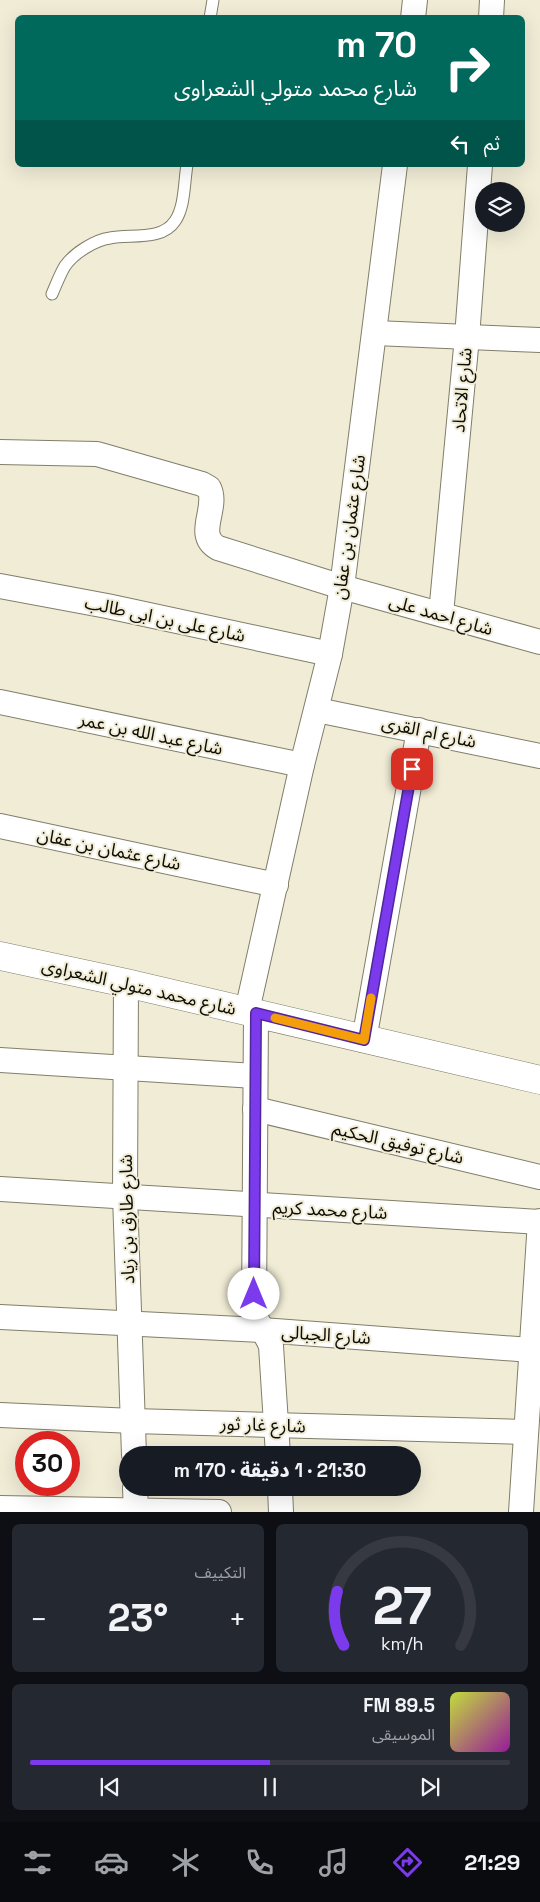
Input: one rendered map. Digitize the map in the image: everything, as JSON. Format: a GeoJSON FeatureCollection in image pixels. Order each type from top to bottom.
{"type":"FeatureCollection","features":[{"type":"Feature","properties":{"kind":"street"},"geometry":{"type":"LineString","coordinates":[[413,15],[415,0]]}},
{"type":"Feature","properties":{"kind":"street"},"geometry":{"type":"LineString","coordinates":[[491,15],[492,0]]}},
{"type":"Feature","properties":{"kind":"street","name":"شارع عثمان بن عفان"},"geometry":{"type":"LineString","coordinates":[[277,1446],[271,1346],[257,1321],[254,1311],[255,1076],[251,1012],[302,765],[330,654],[342,587],[395,167]]}},
{"type":"Feature","properties":{"kind":"street","name":"شارع الاتحاد"},"geometry":{"type":"LineString","coordinates":[[441,614],[467,337],[480,167]]}},
{"type":"Feature","properties":{"kind":"street"},"geometry":{"type":"LineString","coordinates":[[375,333],[540,340]]}},
{"type":"Feature","properties":{"kind":"street","name":"شارع احمد على"},"geometry":{"type":"LineString","coordinates":[[0,452],[97,454],[202,484],[209,488],[211,493],[212,500],[206,532],[212,545],[342,587],[540,642]]}},
{"type":"Feature","properties":{"kind":"street","name":"شارع على بن ابى طالب"},"geometry":{"type":"LineString","coordinates":[[0,586],[136,612],[330,654]]}},
{"type":"Feature","properties":{"kind":"street","name":"شارع عبد الله بن عمر"},"geometry":{"type":"LineString","coordinates":[[0,702],[302,765]]}},
{"type":"Feature","properties":{"kind":"street","name":"شارع ام القرى"},"geometry":{"type":"LineString","coordinates":[[317,710],[540,756]]}},
{"type":"Feature","properties":{"kind":"street"},"geometry":{"type":"LineString","coordinates":[[364,1040],[419,730]]}},
{"type":"Feature","properties":{"kind":"street","name":"شارع عثمان بن عفان"},"geometry":{"type":"LineString","coordinates":[[0,826],[276,885]]}},
{"type":"Feature","properties":{"kind":"street","name":"شارع محمد متولي الشعراوى"},"geometry":{"type":"LineString","coordinates":[[0,956],[126,983],[540,1080]]}},
{"type":"Feature","properties":{"kind":"street","name":"شارع طارق بن زياد"},"geometry":{"type":"LineString","coordinates":[[126,983],[126,1196],[134,1446]]}},
{"type":"Feature","properties":{"kind":"street"},"geometry":{"type":"LineString","coordinates":[[0,1060],[255,1076]]}},
{"type":"Feature","properties":{"kind":"street","name":"شارع توفيق الحكيم"},"geometry":{"type":"LineString","coordinates":[[255,1109],[540,1178]]}},
{"type":"Feature","properties":{"kind":"street","name":"شارع محمد كريم"},"geometry":{"type":"LineString","coordinates":[[0,1189],[540,1222]]}},
{"type":"Feature","properties":{"kind":"street"},"geometry":{"type":"LineString","coordinates":[[520,1512],[540,1222]]}},
{"type":"Feature","properties":{"kind":"street","name":"شارع الجبالى"},"geometry":{"type":"LineString","coordinates":[[0,1317],[262,1330],[531,1350]]}},
{"type":"Feature","properties":{"kind":"street","name":"شارع غار ثور"},"geometry":{"type":"LineString","coordinates":[[0,1415],[133,1421],[526,1432]]}},
{"type":"Feature","properties":{"kind":"street"},"geometry":{"type":"LineString","coordinates":[[280,1496],[281,1512]]}},
{"type":"Feature","properties":{"kind":"street"},"geometry":{"type":"LineString","coordinates":[[0,1508],[136,1503],[219,1512]]}},
{"type":"Feature","properties":{"kind":"lane"},"geometry":{"type":"LineString","coordinates":[[210,15],[213,0]]}},
{"type":"Feature","properties":{"kind":"lane"},"geometry":{"type":"LineString","coordinates":[[52,294],[65,266],[76,255],[94,243],[109,238],[158,233],[174,223],[180,214],[187,167]]}},
{"type":"Feature","properties":{"kind":"slow traffic"},"geometry":{"type":"LineString","coordinates":[[275,1018],[364,1040],[371,998]]}},
{"type":"Feature","properties":{"kind":"route"},"geometry":{"type":"LineString","coordinates":[[254,1294],[256,1013],[364,1040],[412,769]]}}]}
